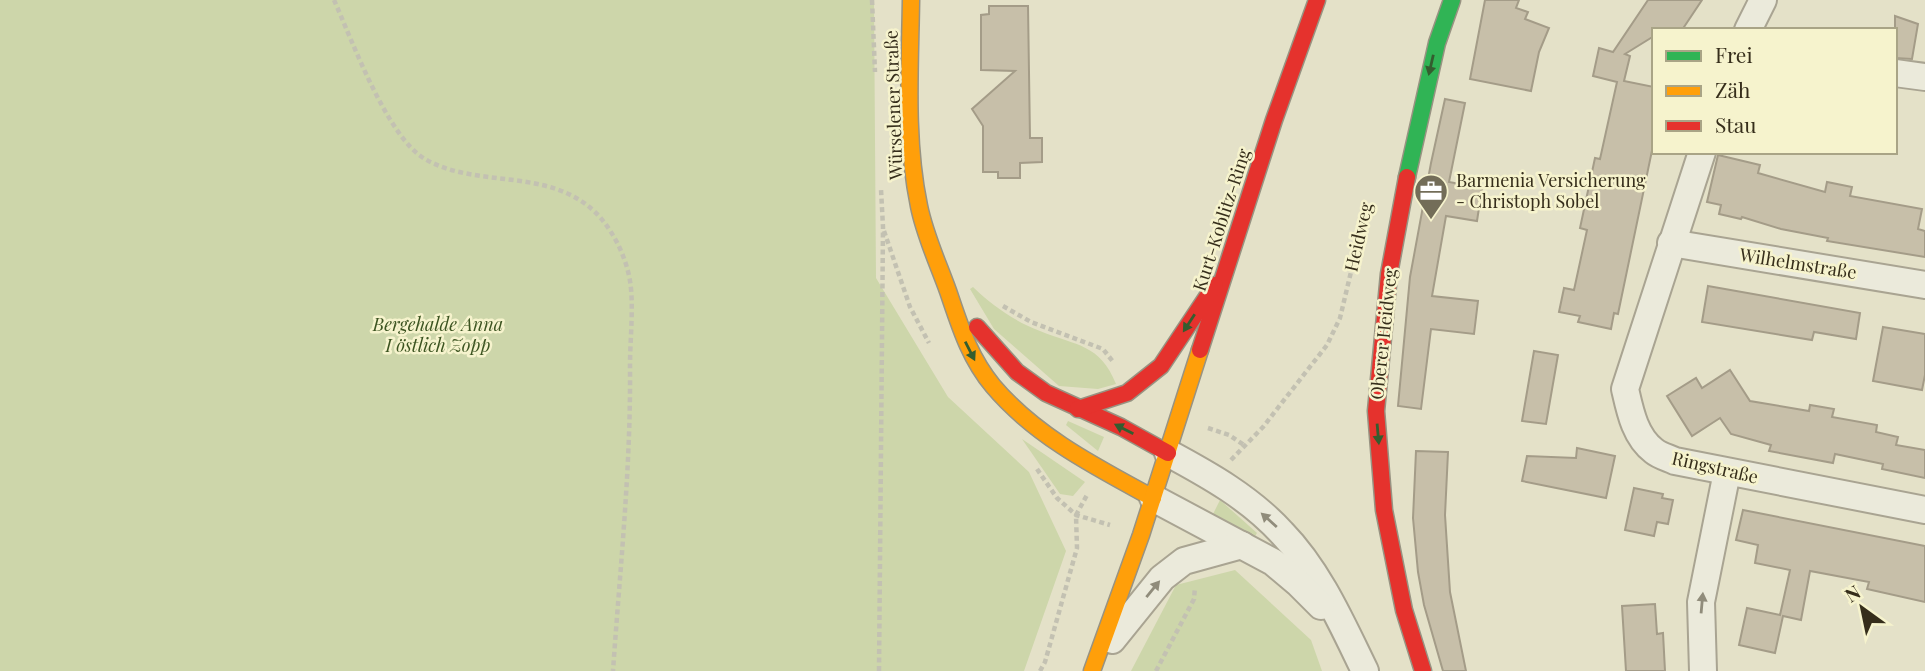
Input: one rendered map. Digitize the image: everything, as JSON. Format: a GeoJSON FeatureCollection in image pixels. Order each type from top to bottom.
{"type":"FeatureCollection","features":[{"type":"Feature","properties":{"kind":"main road","name":"Würselener Straße"},"geometry":{"type":"LineString","coordinates":[[911,0],[912,159],[919,206],[930,248],[947,287],[962,336],[977,365],[1000,393],[1030,421],[1100,470],[1153,498]]}},
{"type":"Feature","properties":{"kind":"main road","name":"Kurt-Koblitz-Ring"},"geometry":{"type":"LineString","coordinates":[[1168,453],[1274,120],[1317,0]]}},
{"type":"Feature","properties":{"kind":"main road","name":"Oberer Heidweg"},"geometry":{"type":"LineString","coordinates":[[1423,671],[1404,610],[1384,510],[1376,411],[1389,274],[1410,159],[1437,43],[1452,0]]}},
{"type":"Feature","properties":{"kind":"main road"},"geometry":{"type":"LineString","coordinates":[[1078,410],[1127,393],[1161,366],[1227,267]]}},
{"type":"Feature","properties":{"kind":"main road","name":"Würselener Straße"},"geometry":{"type":"LineString","coordinates":[[947,287],[986,340],[1017,372],[1046,393],[1078,410],[1121,427],[1168,453]]}},
{"type":"Feature","properties":{"kind":"main road"},"geometry":{"type":"LineString","coordinates":[[1094,666],[1168,453]]}},
{"type":"Feature","properties":{"kind":"street"},"geometry":{"type":"LineString","coordinates":[[1749,28],[1763,0]]}},
{"type":"Feature","properties":{"kind":"street"},"geometry":{"type":"LineString","coordinates":[[1897,73],[1925,78]]}},
{"type":"Feature","properties":{"kind":"street","name":"Ringstraße"},"geometry":{"type":"LineString","coordinates":[[1701,154],[1625,389],[1630,415],[1641,436],[1654,451],[1675,461],[1925,510]]}},
{"type":"Feature","properties":{"kind":"street","name":"Wilhelmstraße"},"geometry":{"type":"LineString","coordinates":[[1671,243],[1925,285]]}},
{"type":"Feature","properties":{"kind":"street"},"geometry":{"type":"LineString","coordinates":[[1168,453],[1219,481],[1283,533],[1310,568],[1365,671]]}},
{"type":"Feature","properties":{"kind":"street"},"geometry":{"type":"LineString","coordinates":[[1703,671],[1701,602],[1727,472]]}},
{"type":"Feature","properties":{"kind":"street"},"geometry":{"type":"LineString","coordinates":[[1153,498],[1273,562],[1298,583],[1346,633]]}},
{"type":"Feature","properties":{"kind":"street"},"geometry":{"type":"LineString","coordinates":[[1094,666],[1162,578],[1184,561],[1242,545]]}},
{"type":"Feature","properties":{"kind":"path"},"geometry":{"type":"LineString","coordinates":[[334,0],[378,100],[408,143],[423,158],[456,172],[557,187],[593,211],[616,240],[630,280],[631,433],[613,671]]}},
{"type":"Feature","properties":{"kind":"path","name":"Heidweg"},"geometry":{"type":"LineString","coordinates":[[1244,445],[1263,427],[1327,345],[1340,318],[1367,200]]}},
{"type":"Feature","properties":{"kind":"path"},"geometry":{"type":"LineString","coordinates":[[879,671],[883,227]]}},
{"type":"Feature","properties":{"kind":"path"},"geometry":{"type":"LineString","coordinates":[[993,298],[1031,322],[1103,349],[1113,361],[1127,393]]}},
{"type":"Feature","properties":{"kind":"path"},"geometry":{"type":"LineString","coordinates":[[1040,671],[1077,548],[1076,515]]}},
{"type":"Feature","properties":{"kind":"path"},"geometry":{"type":"LineString","coordinates":[[1156,671],[1194,599],[1195,584],[1184,561]]}},
{"type":"Feature","properties":{"kind":"green space","name":"Bergehalde Anna I östlich Zopp"},"geometry":{"type":"Polygon","coordinates":[[[0,0],[874,0],[876,278],[948,397],[1029,472],[1066,551],[1024,671],[0,671],[0,0]]]}},
{"type":"Feature","properties":{"kind":"green space"},"geometry":{"type":"Polygon","coordinates":[[[973,287],[996,307],[1021,323],[1095,354],[1110,371],[1116,384],[1098,389],[1059,386],[994,329],[970,289],[973,287]]]}},
{"type":"Feature","properties":{"kind":"green space"},"geometry":{"type":"Polygon","coordinates":[[[1068,421],[1104,437],[1098,451],[1066,425],[1068,421]]]}},
{"type":"Feature","properties":{"kind":"green space"},"geometry":{"type":"Polygon","coordinates":[[[1022,439],[1085,482],[1073,496],[1060,494],[1022,439]]]}},
{"type":"Feature","properties":{"kind":"green space"},"geometry":{"type":"Polygon","coordinates":[[[1220,500],[1257,533],[1254,538],[1213,514],[1220,500]]]}},
{"type":"Feature","properties":{"kind":"green space"},"geometry":{"type":"Polygon","coordinates":[[[1235,570],[1311,640],[1322,671],[1131,671],[1176,585],[1235,570]]]}},
{"type":"Feature","properties":{"kind":"building"},"geometry":{"type":"Polygon","coordinates":[[[1485,0],[1519,0],[1516,8],[1528,12],[1525,19],[1549,28],[1539,52],[1531,91],[1470,79],[1485,0]]]}},
{"type":"Feature","properties":{"kind":"building"},"geometry":{"type":"Polygon","coordinates":[[[1648,0],[1702,0],[1683,28],[1652,28],[1652,37],[1625,54],[1630,56],[1624,81],[1652,87],[1652,151],[1618,314],[1614,313],[1611,329],[1578,322],[1580,316],[1559,312],[1564,288],[1574,290],[1587,230],[1580,228],[1595,158],[1600,159],[1617,82],[1593,76],[1599,48],[1613,52],[1648,0]]]}},
{"type":"Feature","properties":{"kind":"building"},"geometry":{"type":"Polygon","coordinates":[[[989,6],[1028,6],[1030,138],[1042,138],[1042,162],[1020,163],[1020,178],[998,178],[998,172],[983,172],[983,126],[972,109],[1015,71],[981,70],[981,15],[989,14],[989,6]]]}},
{"type":"Feature","properties":{"kind":"building"},"geometry":{"type":"Polygon","coordinates":[[[1895,16],[1918,24],[1912,59],[1897,58],[1895,16]]]}},
{"type":"Feature","properties":{"kind":"building"},"geometry":{"type":"Polygon","coordinates":[[[1445,99],[1465,103],[1449,182],[1482,188],[1477,221],[1446,216],[1432,296],[1478,301],[1474,334],[1431,329],[1421,409],[1398,406],[1410,277],[1445,99]]]}},
{"type":"Feature","properties":{"kind":"building"},"geometry":{"type":"Polygon","coordinates":[[[1718,155],[1760,165],[1758,173],[1825,192],[1827,182],[1852,187],[1850,196],[1922,209],[1918,229],[1925,231],[1925,257],[1827,241],[1828,238],[1719,214],[1721,205],[1707,202],[1718,155]]]}},
{"type":"Feature","properties":{"kind":"building"},"geometry":{"type":"Polygon","coordinates":[[[1708,286],[1860,313],[1856,339],[1814,332],[1812,340],[1702,322],[1708,286]]]}},
{"type":"Feature","properties":{"kind":"building"},"geometry":{"type":"Polygon","coordinates":[[[1883,327],[1925,334],[1925,375],[1922,390],[1873,381],[1883,327]]]}},
{"type":"Feature","properties":{"kind":"building"},"geometry":{"type":"Polygon","coordinates":[[[1534,351],[1558,355],[1546,424],[1522,421],[1534,351]]]}},
{"type":"Feature","properties":{"kind":"building"},"geometry":{"type":"Polygon","coordinates":[[[1730,370],[1750,401],[1809,411],[1810,405],[1834,409],[1832,417],[1877,425],[1876,432],[1898,437],[1896,445],[1925,450],[1925,478],[1882,469],[1883,464],[1835,454],[1833,463],[1769,451],[1771,445],[1731,434],[1720,418],[1692,436],[1667,396],[1696,378],[1702,388],[1730,370]]]}},
{"type":"Feature","properties":{"kind":"building"},"geometry":{"type":"Polygon","coordinates":[[[1577,448],[1615,456],[1606,498],[1522,481],[1527,456],[1576,458],[1577,448]]]}},
{"type":"Feature","properties":{"kind":"building"},"geometry":{"type":"Polygon","coordinates":[[[1416,451],[1448,452],[1445,515],[1450,592],[1466,671],[1443,671],[1424,605],[1413,518],[1416,451]]]}},
{"type":"Feature","properties":{"kind":"building"},"geometry":{"type":"Polygon","coordinates":[[[1634,488],[1663,494],[1662,498],[1673,500],[1668,524],[1657,522],[1654,536],[1625,530],[1634,488]]]}},
{"type":"Feature","properties":{"kind":"building"},"geometry":{"type":"Polygon","coordinates":[[[1743,510],[1925,546],[1925,602],[1867,589],[1869,582],[1810,571],[1801,620],[1783,616],[1775,653],[1739,645],[1747,608],[1780,615],[1790,570],[1755,563],[1758,545],[1736,540],[1743,510]]]}},
{"type":"Feature","properties":{"kind":"building"},"geometry":{"type":"Polygon","coordinates":[[[1655,604],[1657,634],[1663,633],[1665,671],[1626,671],[1622,606],[1655,604]]]}},
{"type":"Feature","properties":{"kind":"traffic: fast"},"geometry":{"type":"LineString","coordinates":[[1407,177],[1437,43],[1452,0]]}},
{"type":"Feature","properties":{"kind":"traffic: slow"},"geometry":{"type":"LineString","coordinates":[[911,0],[909,104],[915,181],[928,239],[971,352],[993,386],[1028,420],[1067,449],[1153,498]]}},
{"type":"Feature","properties":{"kind":"traffic: slow"},"geometry":{"type":"LineString","coordinates":[[1092,671],[1141,535],[1200,350]]}},
{"type":"Feature","properties":{"kind":"traffic: jam"},"geometry":{"type":"LineString","coordinates":[[1200,350],[1274,120],[1317,0]]}},
{"type":"Feature","properties":{"kind":"traffic: jam"},"geometry":{"type":"LineString","coordinates":[[1407,177],[1389,274],[1376,411],[1384,510],[1404,610],[1423,671]]}},
{"type":"Feature","properties":{"kind":"traffic: jam"},"geometry":{"type":"LineString","coordinates":[[1078,409],[1127,393],[1161,366],[1215,285]]}},
{"type":"Feature","properties":{"kind":"traffic: jam"},"geometry":{"type":"LineString","coordinates":[[977,327],[1017,372],[1046,393],[1121,427],[1168,453]]}},
{"type":"Feature","properties":{"kind":"place","name":"Barmenia Versicherung - Christoph Sobel"},"geometry":{"type":"Point","coordinates":[1431,221]}}]}
